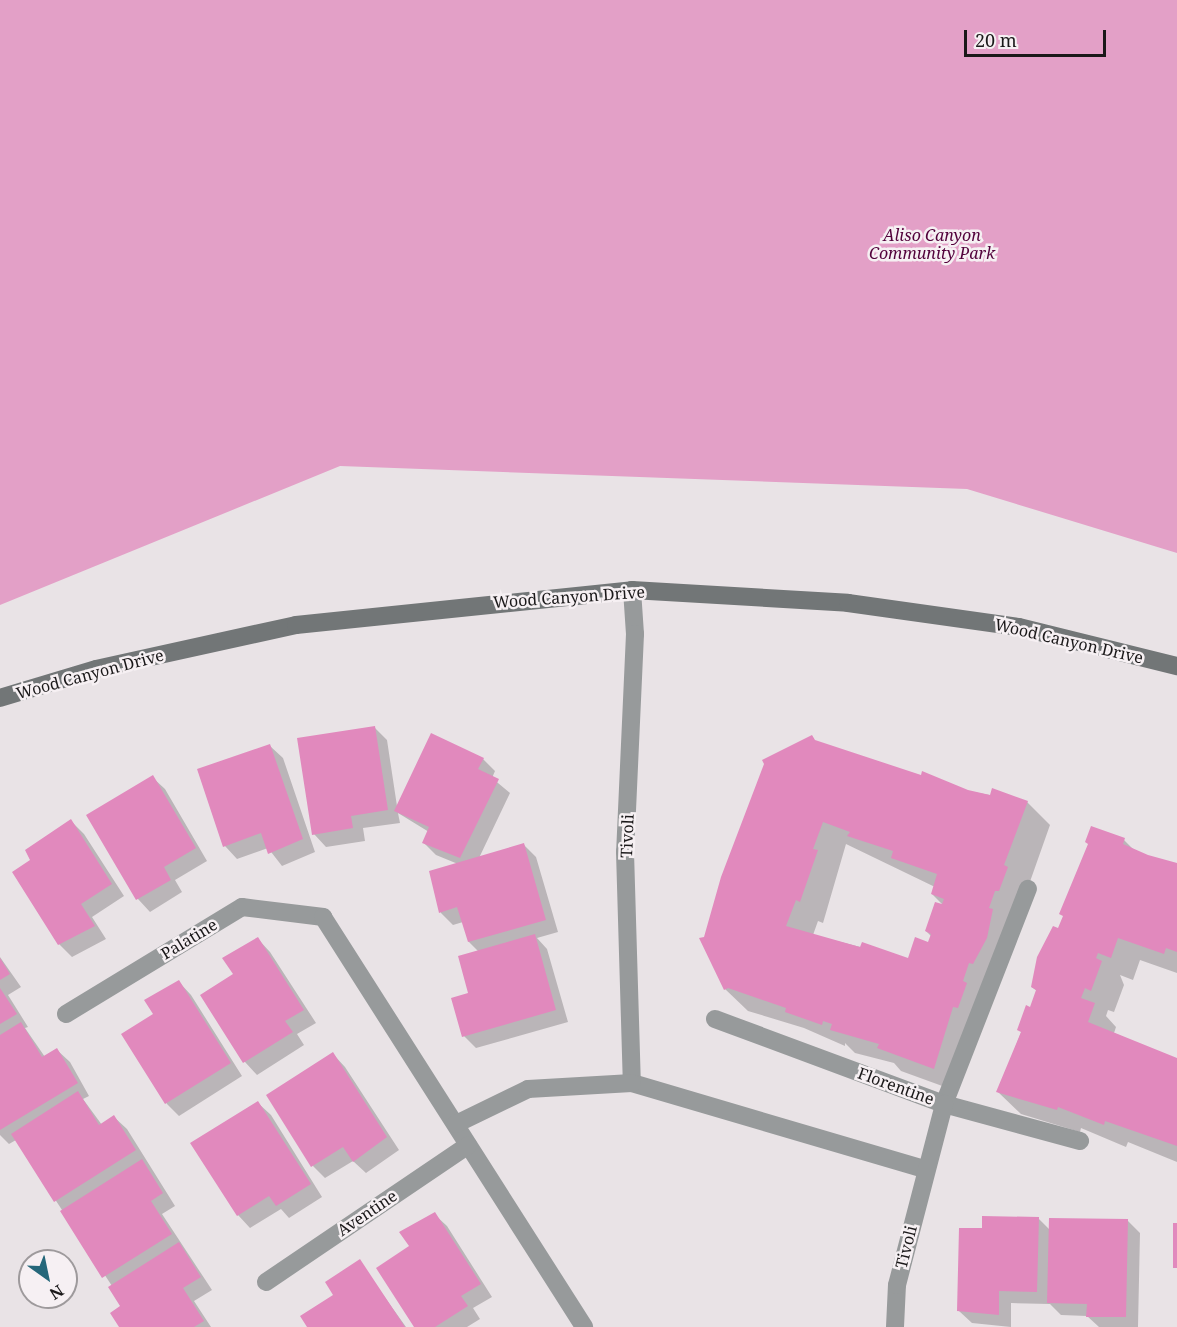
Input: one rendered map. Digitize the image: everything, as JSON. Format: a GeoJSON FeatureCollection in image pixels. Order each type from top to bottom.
{"type":"FeatureCollection","features":[{"type":"Feature","properties":{"kind":"main road","name":"Wood Canyon Drive"},"geometry":{"type":"LineString","coordinates":[[0,698],[96,669],[296,625],[632,590],[848,603],[1019,627],[1177,666]]}},
{"type":"Feature","properties":{"kind":"street","name":"Tivoli"},"geometry":{"type":"LineString","coordinates":[[632,590],[635,634],[625,852],[632,1083]]}},
{"type":"Feature","properties":{"kind":"street","name":"Tivoli"},"geometry":{"type":"LineString","coordinates":[[895,1327],[897,1285],[925,1169],[944,1104],[1028,889]]}},
{"type":"Feature","properties":{"kind":"street","name":"Palatine"},"geometry":{"type":"LineString","coordinates":[[66,1014],[242,907],[323,917],[456,1124]]}},
{"type":"Feature","properties":{"kind":"street","name":"Florentine"},"geometry":{"type":"LineString","coordinates":[[715,1019],[944,1104],[1080,1141]]}},
{"type":"Feature","properties":{"kind":"street"},"geometry":{"type":"LineString","coordinates":[[584,1327],[456,1124],[528,1089],[632,1083],[925,1169]]}},
{"type":"Feature","properties":{"kind":"street","name":"Aventine"},"geometry":{"type":"LineString","coordinates":[[266,1282],[468,1145]]}},
{"type":"Feature","properties":{"kind":"green space","name":"Aliso Canyon Community Park"},"geometry":{"type":"Polygon","coordinates":[[[0,0],[1177,0],[1177,553],[967,489],[340,466],[0,605],[0,0]]]}},
{"type":"Feature","properties":{"kind":"building"},"geometry":{"type":"Polygon","coordinates":[[[375,726],[388,810],[351,816],[353,828],[312,835],[297,738],[375,726]]]}},
{"type":"Feature","properties":{"kind":"building"},"geometry":{"type":"Polygon","coordinates":[[[431,733],[484,758],[478,769],[499,779],[460,858],[422,843],[429,827],[394,811],[431,733]]]}},
{"type":"Feature","properties":{"kind":"building"},"geometry":{"type":"Polygon","coordinates":[[[812,735],[815,740],[921,775],[922,771],[968,790],[990,795],[992,788],[1028,801],[1004,865],[1008,867],[999,891],[995,891],[989,908],[993,909],[987,938],[973,964],[969,963],[963,981],[967,983],[958,1008],[953,1007],[934,1069],[877,1048],[879,1044],[830,1030],[832,1024],[823,1021],[822,1025],[785,1012],[786,1008],[728,988],[724,990],[699,938],[704,937],[721,877],[764,764],[762,760],[812,735]],[[823,822],[813,849],[818,850],[800,902],[796,900],[786,926],[860,947],[862,942],[908,958],[915,937],[928,942],[931,934],[925,931],[935,902],[942,904],[944,899],[931,894],[937,874],[891,858],[893,851],[847,836],[850,832],[823,822]]]}},
{"type":"Feature","properties":{"kind":"building"},"geometry":{"type":"Polygon","coordinates":[[[270,744],[303,839],[268,854],[261,833],[223,847],[197,769],[270,744]]]}},
{"type":"Feature","properties":{"kind":"building"},"geometry":{"type":"Polygon","coordinates":[[[153,775],[196,848],[164,867],[171,880],[136,900],[86,815],[153,775]]]}},
{"type":"Feature","properties":{"kind":"building"},"geometry":{"type":"Polygon","coordinates":[[[71,819],[112,884],[81,904],[95,926],[58,945],[12,872],[30,860],[25,850],[71,819]]]}},
{"type":"Feature","properties":{"kind":"building"},"geometry":{"type":"Polygon","coordinates":[[[1091,826],[1125,838],[1123,844],[1148,855],[1177,863],[1177,952],[1166,948],[1164,954],[1118,938],[1111,958],[1098,953],[1096,958],[1102,961],[1091,991],[1085,988],[1081,998],[1095,1003],[1088,1022],[1177,1058],[1177,1146],[1105,1121],[1104,1125],[1058,1107],[1057,1110],[996,1092],[1021,1032],[1017,1030],[1026,1005],[1030,1007],[1036,990],[1031,987],[1037,957],[1053,926],[1058,928],[1063,916],[1059,914],[1088,844],[1085,842],[1091,826]]]}},
{"type":"Feature","properties":{"kind":"building"},"geometry":{"type":"Polygon","coordinates":[[[524,843],[546,920],[468,942],[457,907],[439,913],[429,871],[524,843]]]}},
{"type":"Feature","properties":{"kind":"building"},"geometry":{"type":"Polygon","coordinates":[[[535,934],[556,1010],[462,1037],[451,998],[468,993],[458,956],[535,934]]]}},
{"type":"Feature","properties":{"kind":"building"},"geometry":{"type":"Polygon","coordinates":[[[258,937],[304,1010],[285,1021],[293,1032],[243,1063],[200,995],[233,974],[222,958],[258,937]]]}},
{"type":"Feature","properties":{"kind":"building"},"geometry":{"type":"Polygon","coordinates":[[[0,958],[10,974],[0,980],[0,958]]]}},
{"type":"Feature","properties":{"kind":"building"},"geometry":{"type":"Polygon","coordinates":[[[179,980],[231,1063],[165,1104],[121,1034],[153,1014],[144,1000],[179,980]]]}},
{"type":"Feature","properties":{"kind":"building"},"geometry":{"type":"Polygon","coordinates":[[[0,988],[17,1014],[0,1024],[0,988]]]}},
{"type":"Feature","properties":{"kind":"building"},"geometry":{"type":"Polygon","coordinates":[[[21,1022],[42,1057],[57,1048],[78,1083],[0,1130],[0,1035],[21,1022]]]}},
{"type":"Feature","properties":{"kind":"building"},"geometry":{"type":"Polygon","coordinates":[[[333,1052],[387,1137],[353,1162],[343,1147],[311,1167],[266,1095],[333,1052]]]}},
{"type":"Feature","properties":{"kind":"building"},"geometry":{"type":"Polygon","coordinates":[[[78,1091],[99,1125],[114,1115],[136,1150],[54,1202],[11,1134],[78,1091]]]}},
{"type":"Feature","properties":{"kind":"building"},"geometry":{"type":"Polygon","coordinates":[[[258,1101],[311,1184],[276,1206],[269,1196],[237,1216],[190,1143],[258,1101]]]}},
{"type":"Feature","properties":{"kind":"building"},"geometry":{"type":"Polygon","coordinates":[[[142,1159],[163,1193],[151,1201],[172,1234],[102,1278],[60,1211],[142,1159]]]}},
{"type":"Feature","properties":{"kind":"building"},"geometry":{"type":"Polygon","coordinates":[[[435,1212],[481,1284],[461,1296],[468,1306],[435,1327],[414,1327],[376,1268],[409,1246],[399,1232],[435,1212]]]}},
{"type":"Feature","properties":{"kind":"building"},"geometry":{"type":"Polygon","coordinates":[[[982,1216],[1039,1217],[1037,1292],[999,1291],[999,1315],[957,1311],[959,1228],[982,1228],[982,1216]]]}},
{"type":"Feature","properties":{"kind":"building"},"geometry":{"type":"Polygon","coordinates":[[[1049,1218],[1128,1219],[1126,1317],[1086,1317],[1087,1304],[1047,1303],[1049,1218]]]}},
{"type":"Feature","properties":{"kind":"building"},"geometry":{"type":"Polygon","coordinates":[[[1173,1223],[1177,1223],[1177,1268],[1173,1268],[1173,1223]]]}},
{"type":"Feature","properties":{"kind":"building"},"geometry":{"type":"Polygon","coordinates":[[[179,1242],[201,1277],[183,1288],[204,1321],[194,1327],[119,1327],[110,1313],[120,1306],[108,1287],[179,1242]]]}},
{"type":"Feature","properties":{"kind":"building"},"geometry":{"type":"Polygon","coordinates":[[[360,1259],[405,1327],[307,1327],[300,1316],[333,1295],[325,1282],[360,1259]]]}}]}
